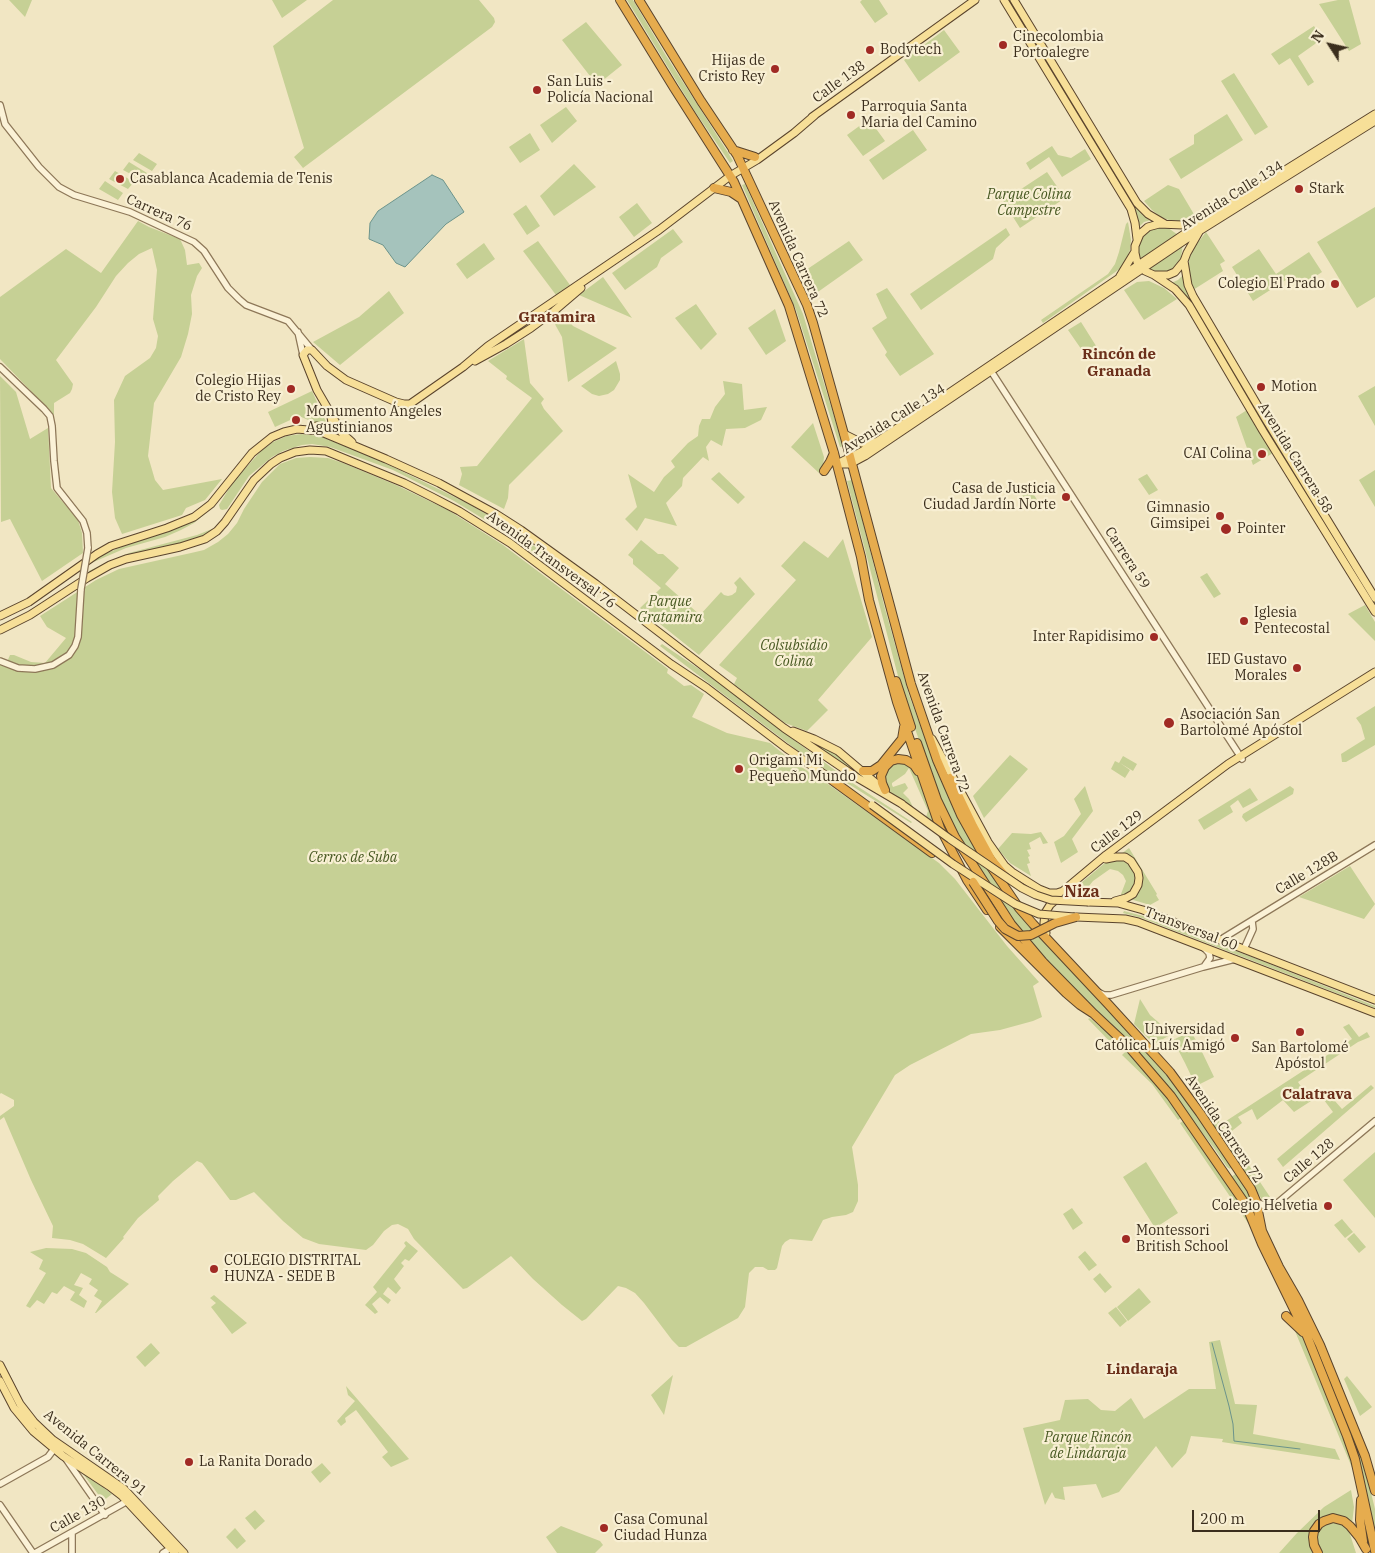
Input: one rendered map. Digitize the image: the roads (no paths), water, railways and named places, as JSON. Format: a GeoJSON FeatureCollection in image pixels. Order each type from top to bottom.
{"type":"FeatureCollection","features":[{"type":"Feature","properties":{"kind":"highway","name":"Avenida Carrera 72"},"geometry":{"type":"LineString","coordinates":[[620,0],[730,176],[743,201],[794,322],[834,453],[904,709],[937,800],[950,828],[995,902],[1015,930],[1032,950],[1137,1056],[1172,1096],[1246,1205],[1262,1244],[1307,1336],[1347,1436],[1355,1459],[1375,1551]]}},
{"type":"Feature","properties":{"kind":"highway","name":"Avenida Carrera 72"},"geometry":{"type":"LineString","coordinates":[[640,0],[701,101],[734,150],[798,284],[813,323],[911,684],[943,775],[973,838],[1019,908],[1170,1072],[1251,1189],[1256,1201],[1262,1231],[1320,1345],[1363,1448],[1375,1492]]}},
{"type":"Feature","properties":{"kind":"highway"},"geometry":{"type":"LineString","coordinates":[[734,150],[755,157]]}},
{"type":"Feature","properties":{"kind":"highway"},"geometry":{"type":"LineString","coordinates":[[714,188],[731,192],[743,201]]}},
{"type":"Feature","properties":{"kind":"highway"},"geometry":{"type":"LineString","coordinates":[[824,471],[834,453]]}},
{"type":"Feature","properties":{"kind":"highway","name":"Avenida Carrera 72"},"geometry":{"type":"LineString","coordinates":[[861,557],[869,600],[895,696],[936,820],[949,846],[994,921],[1066,993],[1094,1014]]}},
{"type":"Feature","properties":{"kind":"highway"},"geometry":{"type":"LineString","coordinates":[[862,771],[869,772],[876,768],[899,743],[904,732],[902,718]]}},
{"type":"Feature","properties":{"kind":"highway"},"geometry":{"type":"LineString","coordinates":[[926,729],[973,826],[992,859],[1010,880]]}},
{"type":"Feature","properties":{"kind":"highway"},"geometry":{"type":"LineString","coordinates":[[885,790],[882,780],[883,770],[894,759],[902,759],[914,765],[924,783]]}},
{"type":"Feature","properties":{"kind":"highway"},"geometry":{"type":"LineString","coordinates":[[829,778],[970,881],[998,922],[1005,929],[1018,936],[1031,935],[1056,923],[1076,917]]}},
{"type":"Feature","properties":{"kind":"highway"},"geometry":{"type":"LineString","coordinates":[[1137,1056],[1135,1052],[1137,1047],[1141,1045],[1147,1047]]}},
{"type":"Feature","properties":{"kind":"highway"},"geometry":{"type":"LineString","coordinates":[[1222,1168],[1233,1173],[1236,1165]]}},
{"type":"Feature","properties":{"kind":"highway"},"geometry":{"type":"LineString","coordinates":[[1286,1316],[1307,1336]]}},
{"type":"Feature","properties":{"kind":"highway","name":"Avenida Carrera 72"},"geometry":{"type":"LineString","coordinates":[[1361,1488],[1360,1524],[1366,1551]]}},
{"type":"Feature","properties":{"kind":"highway"},"geometry":{"type":"LineString","coordinates":[[1318,1553],[1314,1545],[1314,1531],[1319,1524],[1333,1518],[1344,1521],[1350,1526],[1366,1551]]}},
{"type":"Feature","properties":{"kind":"main road","name":"Calle 138"},"geometry":{"type":"LineString","coordinates":[[312,350],[326,366],[346,380],[401,404],[414,402],[502,341],[504,336],[647,238],[682,210],[697,201],[792,130],[975,0]]}},
{"type":"Feature","properties":{"kind":"main road"},"geometry":{"type":"LineString","coordinates":[[1014,0],[1137,203],[1148,214],[1177,230],[1184,237],[1187,253]]}},
{"type":"Feature","properties":{"kind":"main road"},"geometry":{"type":"LineString","coordinates":[[1004,1],[1134,214],[1137,239],[1134,253],[1129,264],[1115,282]]}},
{"type":"Feature","properties":{"kind":"main road","name":"Avenida Calle 134"},"geometry":{"type":"LineString","coordinates":[[837,464],[844,465],[1115,282],[1141,267],[1205,220],[1375,114]]}},
{"type":"Feature","properties":{"kind":"main road","name":"Calle 138"},"geometry":{"type":"LineString","coordinates":[[743,167],[757,160],[815,115]]}},
{"type":"Feature","properties":{"kind":"main road","name":"Avenida Calle 134"},"geometry":{"type":"LineString","coordinates":[[1184,237],[1200,230],[1375,121]]}},
{"type":"Feature","properties":{"kind":"main road"},"geometry":{"type":"LineString","coordinates":[[1137,239],[1148,227],[1159,224],[1191,224],[1205,220]]}},
{"type":"Feature","properties":{"kind":"main road"},"geometry":{"type":"LineString","coordinates":[[1124,282],[1135,277],[1168,275],[1180,267],[1200,230]]}},
{"type":"Feature","properties":{"kind":"main road"},"geometry":{"type":"LineString","coordinates":[[1134,253],[1141,267]]}},
{"type":"Feature","properties":{"kind":"main road","name":"Avenida Carrera 58"},"geometry":{"type":"LineString","coordinates":[[1184,261],[1188,285],[1193,296],[1375,598]]}},
{"type":"Feature","properties":{"kind":"main road","name":"Avenida Calle 134"},"geometry":{"type":"LineString","coordinates":[[851,460],[865,456],[1124,282],[1141,267]]}},
{"type":"Feature","properties":{"kind":"main road","name":"Avenida Carrera 58"},"geometry":{"type":"LineString","coordinates":[[1141,267],[1175,289],[1189,305],[1247,404],[1375,612]]}},
{"type":"Feature","properties":{"kind":"main road","name":"Calle 138"},"geometry":{"type":"LineString","coordinates":[[463,367],[531,328],[603,269]]}},
{"type":"Feature","properties":{"kind":"main road"},"geometry":{"type":"LineString","coordinates":[[526,321],[527,325],[531,328]]}},
{"type":"Feature","properties":{"kind":"main road"},"geometry":{"type":"LineString","coordinates":[[312,350],[307,350],[303,355],[317,390],[342,433],[360,448]]}},
{"type":"Feature","properties":{"kind":"main road"},"geometry":{"type":"LineString","coordinates":[[0,616],[29,602],[68,573],[111,546],[194,517],[214,500],[252,453],[282,430],[296,426],[310,425],[325,428],[330,426],[332,420],[326,405]]}},
{"type":"Feature","properties":{"kind":"main road","name":"Avenida Transversal 76"},"geometry":{"type":"LineString","coordinates":[[272,437],[291,430],[325,432],[439,483],[496,514],[522,530],[596,584],[784,728],[849,772],[902,804]]}},
{"type":"Feature","properties":{"kind":"main road"},"geometry":{"type":"LineString","coordinates":[[844,434],[862,443],[878,441]]}},
{"type":"Feature","properties":{"kind":"main road","name":"Avenida Transversal 76"},"geometry":{"type":"LineString","coordinates":[[22,620],[110,564],[205,539],[217,531],[225,522],[259,475],[280,458],[295,452],[310,450],[326,451],[432,496],[510,543],[656,653],[829,778],[872,805]]}},
{"type":"Feature","properties":{"kind":"main road"},"geometry":{"type":"LineString","coordinates":[[0,626],[22,620]]}},
{"type":"Feature","properties":{"kind":"main road"},"geometry":{"type":"LineString","coordinates":[[0,630],[22,620]]}},
{"type":"Feature","properties":{"kind":"main road","name":"Calle 129"},"geometry":{"type":"LineString","coordinates":[[926,729],[946,763],[969,809],[999,858],[1008,869],[1039,889],[1051,894],[1057,894],[1191,791],[1375,672]]}},
{"type":"Feature","properties":{"kind":"main road","name":"Calle 129"},"geometry":{"type":"LineString","coordinates":[[1048,908],[1106,859],[1242,758],[1375,677]]}},
{"type":"Feature","properties":{"kind":"main road","name":"Avenida Transversal 76"},"geometry":{"type":"LineString","coordinates":[[784,728],[833,748],[902,804]]}},
{"type":"Feature","properties":{"kind":"main road","name":"Transversal 60"},"geometry":{"type":"LineString","coordinates":[[902,804],[1010,880],[1043,898],[1051,900],[1111,902],[1143,910],[1375,1000]]}},
{"type":"Feature","properties":{"kind":"main road","name":"Transversal 60"},"geometry":{"type":"LineString","coordinates":[[872,805],[953,864],[1015,904],[1039,914],[1131,920],[1375,1013]]}},
{"type":"Feature","properties":{"kind":"main road"},"geometry":{"type":"LineString","coordinates":[[1106,859],[1116,856],[1125,857],[1132,861],[1139,878],[1138,885],[1132,894],[1126,898],[1111,902]]}},
{"type":"Feature","properties":{"kind":"main road"},"geometry":{"type":"LineString","coordinates":[[1039,889],[1048,898],[1049,902],[1044,916],[1044,923],[1050,943]]}},
{"type":"Feature","properties":{"kind":"main road","name":"Avenida Carrera 91"},"geometry":{"type":"LineString","coordinates":[[0,1366],[20,1404],[34,1422],[54,1440],[116,1483],[173,1551]]}},
{"type":"Feature","properties":{"kind":"main road","name":"Avenida Carrera 91"},"geometry":{"type":"LineString","coordinates":[[0,1381],[20,1416],[33,1431],[63,1456],[131,1500],[184,1553]]}},
{"type":"Feature","properties":{"kind":"street","name":"Carrera 76"},"geometry":{"type":"LineString","coordinates":[[0,105],[5,124],[39,167],[59,187],[74,195],[130,212],[194,242],[204,251],[223,282],[239,299],[246,305],[288,321],[312,350]]}},
{"type":"Feature","properties":{"kind":"street"},"geometry":{"type":"LineString","coordinates":[[297,330],[303,355]]}},
{"type":"Feature","properties":{"kind":"street"},"geometry":{"type":"LineString","coordinates":[[0,366],[50,416],[57,488],[84,521],[88,533],[88,548],[81,590],[77,641],[72,651],[53,665],[35,669],[18,668],[0,661]]}},
{"type":"Feature","properties":{"kind":"street","name":"Carrera 59"},"geometry":{"type":"LineString","coordinates":[[991,371],[1242,758]]}},
{"type":"Feature","properties":{"kind":"street","name":"Calle 128B"},"geometry":{"type":"LineString","coordinates":[[1220,940],[1375,846]]}},
{"type":"Feature","properties":{"kind":"street"},"geometry":{"type":"LineString","coordinates":[[1244,949],[1253,929],[1252,921]]}},
{"type":"Feature","properties":{"kind":"street"},"geometry":{"type":"LineString","coordinates":[[1203,946],[1209,953],[1210,958],[1203,966]]}},
{"type":"Feature","properties":{"kind":"street"},"geometry":{"type":"LineString","coordinates":[[1097,992],[1104,995],[1112,995],[1203,966],[1235,959]]}},
{"type":"Feature","properties":{"kind":"street"},"geometry":{"type":"LineString","coordinates":[[1108,1004],[1108,1000],[1112,995]]}},
{"type":"Feature","properties":{"kind":"street","name":"Calle 128"},"geometry":{"type":"LineString","coordinates":[[1256,1201],[1266,1207],[1272,1207],[1375,1121]]}},
{"type":"Feature","properties":{"kind":"street"},"geometry":{"type":"LineString","coordinates":[[0,1484],[49,1456],[54,1449]]}},
{"type":"Feature","properties":{"kind":"street"},"geometry":{"type":"LineString","coordinates":[[63,1456],[105,1515]]}},
{"type":"Feature","properties":{"kind":"street","name":"Calle 130"},"geometry":{"type":"LineString","coordinates":[[34,1553],[131,1500]]}},
{"type":"Feature","properties":{"kind":"street"},"geometry":{"type":"LineString","coordinates":[[0,1505],[34,1553]]}},
{"type":"Feature","properties":{"kind":"street"},"geometry":{"type":"LineString","coordinates":[[72,1533],[72,1553]]}},
{"type":"Feature","properties":{"kind":"street"},"geometry":{"type":"LineString","coordinates":[[163,1553],[173,1551]]}},
{"type":"Feature","properties":{"kind":"water"},"geometry":{"type":"Polygon","coordinates":[[[432,175],[443,180],[464,212],[446,224],[405,267],[396,263],[383,245],[369,239],[370,223],[378,211],[432,175]]]}},
{"type":"Feature","properties":{"kind":"waterway"},"geometry":{"type":"LineString","coordinates":[[1212,1343],[1229,1406],[1234,1441],[1300,1449]]}},
{"type":"Feature","properties":{"kind":"place","name":"Cinecolombia Portoalegre"},"geometry":{"type":"Point","coordinates":[1003,45]}},
{"type":"Feature","properties":{"kind":"place","name":"Bodytech"},"geometry":{"type":"Point","coordinates":[870,50]}},
{"type":"Feature","properties":{"kind":"place","name":"Hijas de Cristo Rey"},"geometry":{"type":"Point","coordinates":[775,69]}},
{"type":"Feature","properties":{"kind":"place","name":"San Luis - Policía Nacional"},"geometry":{"type":"Point","coordinates":[537,90]}},
{"type":"Feature","properties":{"kind":"place","name":"Parroquia Santa Maria del Camino"},"geometry":{"type":"Point","coordinates":[851,115]}},
{"type":"Feature","properties":{"kind":"place","name":"Casablanca Academia de Tenis"},"geometry":{"type":"Point","coordinates":[120,179]}},
{"type":"Feature","properties":{"kind":"place","name":"Stark"},"geometry":{"type":"Point","coordinates":[1299,189]}},
{"type":"Feature","properties":{"kind":"place","name":"Colegio El Prado"},"geometry":{"type":"Point","coordinates":[1335,284]}},
{"type":"Feature","properties":{"kind":"place","name":"Motion"},"geometry":{"type":"Point","coordinates":[1261,387]}},
{"type":"Feature","properties":{"kind":"place","name":"Colegio Hijas de Cristo Rey"},"geometry":{"type":"Point","coordinates":[291,389]}},
{"type":"Feature","properties":{"kind":"place","name":"Monumento Ángeles Agustinianos"},"geometry":{"type":"Point","coordinates":[296,420]}},
{"type":"Feature","properties":{"kind":"place","name":"CAI Colina"},"geometry":{"type":"Point","coordinates":[1262,454]}},
{"type":"Feature","properties":{"kind":"place","name":"Casa de Justicia Ciudad Jardín Norte"},"geometry":{"type":"Point","coordinates":[1066,497]}},
{"type":"Feature","properties":{"kind":"place","name":"Gimnasio Gimsipei"},"geometry":{"type":"Point","coordinates":[1220,516]}},
{"type":"Feature","properties":{"kind":"place","name":"Pointer"},"geometry":{"type":"Point","coordinates":[1226,529]}},
{"type":"Feature","properties":{"kind":"place","name":"Iglesia Pentecostal"},"geometry":{"type":"Point","coordinates":[1244,621]}},
{"type":"Feature","properties":{"kind":"place","name":"Inter Rapidisimo"},"geometry":{"type":"Point","coordinates":[1154,637]}},
{"type":"Feature","properties":{"kind":"place","name":"IED Gustavo Morales"},"geometry":{"type":"Point","coordinates":[1297,668]}},
{"type":"Feature","properties":{"kind":"place","name":"Asociación San Bartolomé Apóstol"},"geometry":{"type":"Point","coordinates":[1169,723]}},
{"type":"Feature","properties":{"kind":"place","name":"Origami Mi Pequeño Mundo"},"geometry":{"type":"Point","coordinates":[739,769]}},
{"type":"Feature","properties":{"kind":"place","name":"San Bartolomé Apóstol"},"geometry":{"type":"Point","coordinates":[1300,1032]}},
{"type":"Feature","properties":{"kind":"place","name":"Universidad Católica Luís Amigó"},"geometry":{"type":"Point","coordinates":[1235,1038]}},
{"type":"Feature","properties":{"kind":"place","name":"Colegio Helvetia"},"geometry":{"type":"Point","coordinates":[1328,1206]}},
{"type":"Feature","properties":{"kind":"place","name":"Montessori British School"},"geometry":{"type":"Point","coordinates":[1126,1239]}},
{"type":"Feature","properties":{"kind":"place","name":"COLEGIO DISTRITAL HUNZA - SEDE B"},"geometry":{"type":"Point","coordinates":[214,1269]}},
{"type":"Feature","properties":{"kind":"place","name":"La Ranita Dorado"},"geometry":{"type":"Point","coordinates":[189,1462]}},
{"type":"Feature","properties":{"kind":"place","name":"Casa Comunal Ciudad Hunza"},"geometry":{"type":"Point","coordinates":[604,1528]}},
{"type":"Feature","properties":{"kind":"district","name":"Gratamira"},"geometry":{"type":"Point","coordinates":[557,318]}},
{"type":"Feature","properties":{"kind":"district","name":"Rincón de Granada"},"geometry":{"type":"Point","coordinates":[1119,364]}},
{"type":"Feature","properties":{"kind":"district","name":"Niza"},"geometry":{"type":"Point","coordinates":[1082,892]}},
{"type":"Feature","properties":{"kind":"district","name":"Calatrava"},"geometry":{"type":"Point","coordinates":[1317,1095]}},
{"type":"Feature","properties":{"kind":"district","name":"Lindaraja"},"geometry":{"type":"Point","coordinates":[1142,1370]}},
{"type":"Feature","properties":{"kind":"park label","name":"Parque Colina Campestre"},"geometry":{"type":"Point","coordinates":[1029,204]}},
{"type":"Feature","properties":{"kind":"park label","name":"Parque Gratamira"},"geometry":{"type":"Point","coordinates":[670,610]}},
{"type":"Feature","properties":{"kind":"park label","name":"Colsubsidio Colina"},"geometry":{"type":"Point","coordinates":[794,654]}},
{"type":"Feature","properties":{"kind":"park label","name":"Cerros de Suba"},"geometry":{"type":"Point","coordinates":[353,858]}},
{"type":"Feature","properties":{"kind":"park label","name":"Parque Rincón de Lindaraja"},"geometry":{"type":"Point","coordinates":[1088,1446]}}]}
